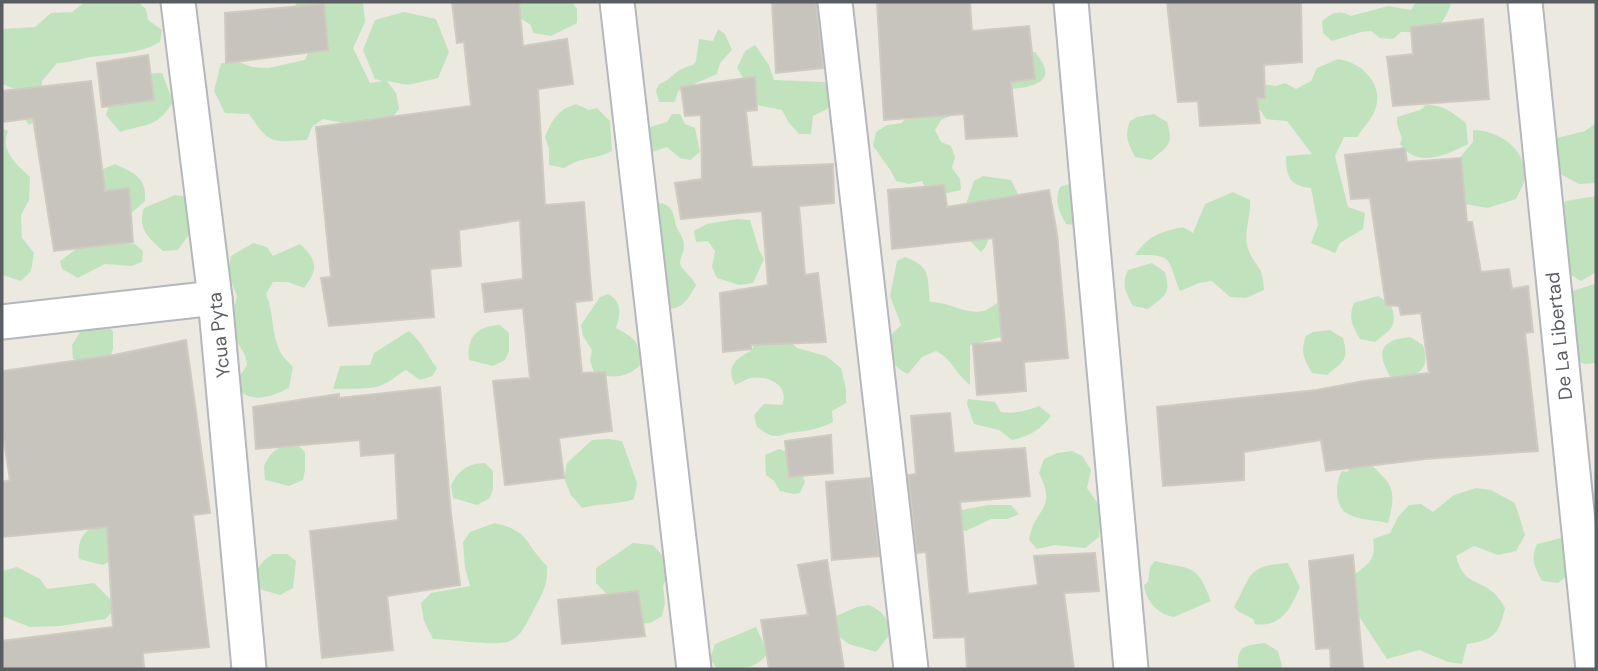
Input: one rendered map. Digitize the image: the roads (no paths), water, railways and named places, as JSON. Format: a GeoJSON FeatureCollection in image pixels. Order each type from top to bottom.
{"type":"FeatureCollection","features":[{"type":"Feature","properties":{"kind":"street","name":"Ycua Pyta"},"geometry":{"type":"LineString","coordinates":[[178,2],[215,298],[249,669]]}},
{"type":"Feature","properties":{"kind":"street"},"geometry":{"type":"LineString","coordinates":[[617,2],[694,669]]}},
{"type":"Feature","properties":{"kind":"street"},"geometry":{"type":"LineString","coordinates":[[835,2],[911,669]]}},
{"type":"Feature","properties":{"kind":"street"},"geometry":{"type":"LineString","coordinates":[[1071,2],[1131,669]]}},
{"type":"Feature","properties":{"kind":"street","name":"De La Libertad"},"geometry":{"type":"LineString","coordinates":[[1525,2],[1593,669]]}},
{"type":"Feature","properties":{"kind":"street"},"geometry":{"type":"LineString","coordinates":[[2,322],[215,298]]}}]}
